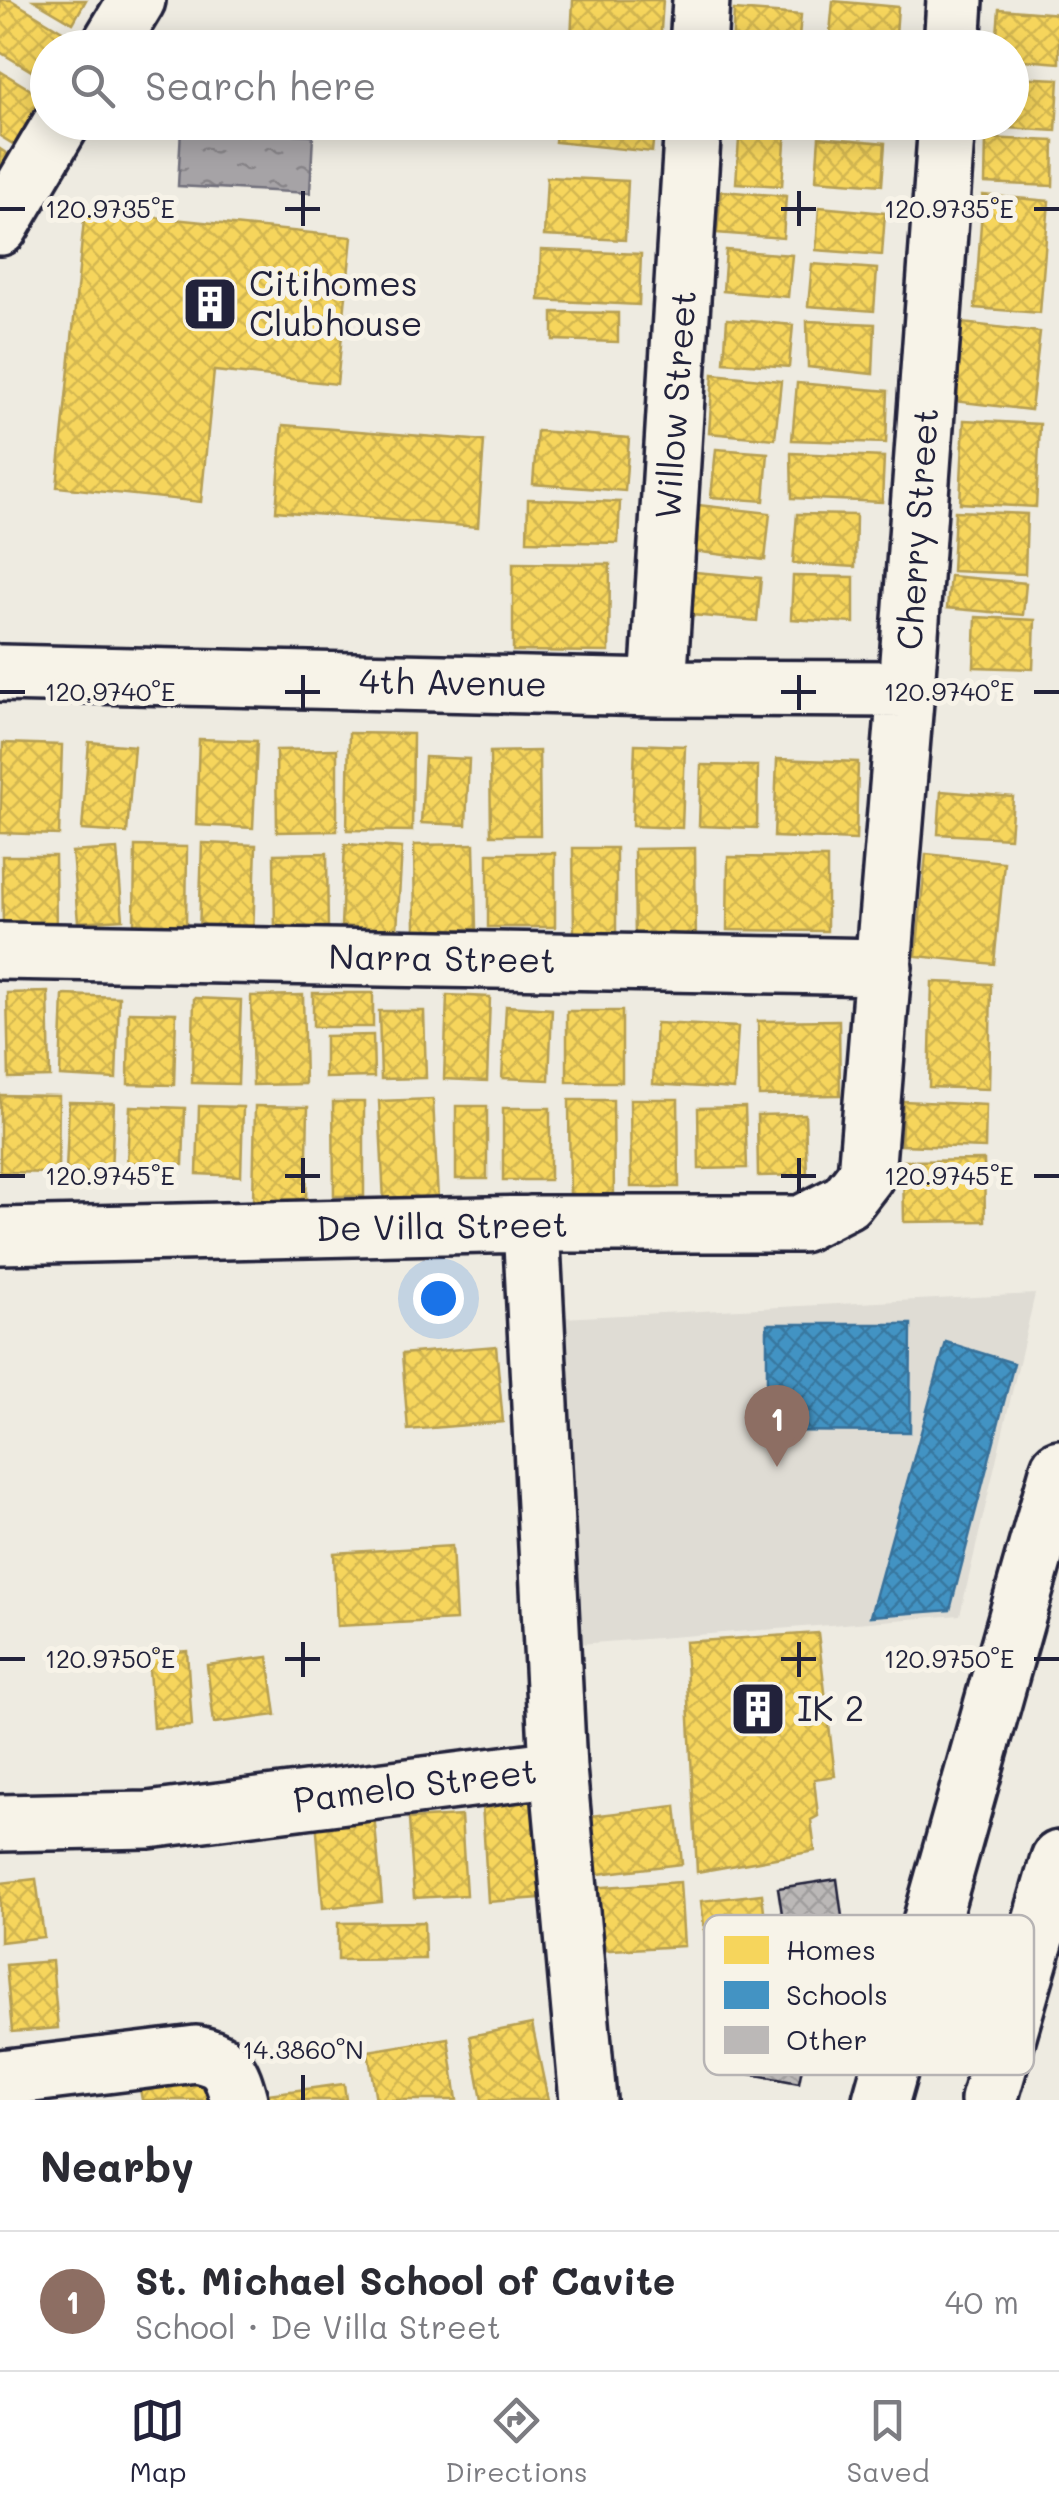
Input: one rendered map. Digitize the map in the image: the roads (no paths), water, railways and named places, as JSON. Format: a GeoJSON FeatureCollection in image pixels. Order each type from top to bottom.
{"type":"FeatureCollection","features":[{"type":"Feature","properties":{"kind":"street"},"geometry":{"type":"LineString","coordinates":[[119,30],[137,0]]}},
{"type":"Feature","properties":{"kind":"street"},"geometry":{"type":"LineString","coordinates":[[699,30],[701,0]]}},
{"type":"Feature","properties":{"kind":"street"},"geometry":{"type":"LineString","coordinates":[[953,30],[955,0]]}},
{"type":"Feature","properties":{"kind":"street"},"geometry":{"type":"LineString","coordinates":[[0,227],[51,140]]}},
{"type":"Feature","properties":{"kind":"street","name":"Willow Street"},"geometry":{"type":"LineString","coordinates":[[658,688],[692,140]]}},
{"type":"Feature","properties":{"kind":"street","name":"Cherry Street"},"geometry":{"type":"LineString","coordinates":[[866,1175],[906,690],[945,140]]}},
{"type":"Feature","properties":{"kind":"street","name":"4th Avenue"},"geometry":{"type":"LineString","coordinates":[[0,673],[906,690]]}},
{"type":"Feature","properties":{"kind":"street","name":"Narra Street"},"geometry":{"type":"LineString","coordinates":[[0,951],[884,967]]}},
{"type":"Feature","properties":{"kind":"street","name":"De Villa Street"},"geometry":{"type":"LineString","coordinates":[[0,1236],[531,1224],[801,1224],[846,1201],[866,1175]]}},
{"type":"Feature","properties":{"kind":"street"},"geometry":{"type":"LineString","coordinates":[[531,1224],[558,1768]]}},
{"type":"Feature","properties":{"kind":"street"},"geometry":{"type":"LineString","coordinates":[[934,1915],[1059,1468]]}},
{"type":"Feature","properties":{"kind":"street","name":"Pamelo Street"},"geometry":{"type":"LineString","coordinates":[[0,1823],[148,1820],[558,1768],[588,2100]]}},
{"type":"Feature","properties":{"kind":"street"},"geometry":{"type":"LineString","coordinates":[[1034,1975],[1048,1935],[1059,1858]]}},
{"type":"Feature","properties":{"kind":"street"},"geometry":{"type":"LineString","coordinates":[[0,2078],[196,2054],[215,2058],[232,2073],[239,2100]]}},
{"type":"Feature","properties":{"kind":"street"},"geometry":{"type":"LineString","coordinates":[[882,2100],[889,2075]]}},
{"type":"Feature","properties":{"kind":"street"},"geometry":{"type":"LineString","coordinates":[[990,2100],[999,2075]]}},
{"type":"Feature","properties":{"kind":"water"},"geometry":{"type":"Polygon","coordinates":[[[180,140],[313,140],[310,193],[178,186],[180,140]]]}},
{"type":"Feature","properties":{"kind":"place","name":"Citihomes Clubhouse"},"geometry":{"type":"Point","coordinates":[210,304]}},
{"type":"Feature","properties":{"kind":"place","name":"St. Michael School of Cavite"},"geometry":{"type":"Point","coordinates":[777,1467]}},
{"type":"Feature","properties":{"kind":"place","name":"IK 2"},"geometry":{"type":"Point","coordinates":[758,1709]}}]}
